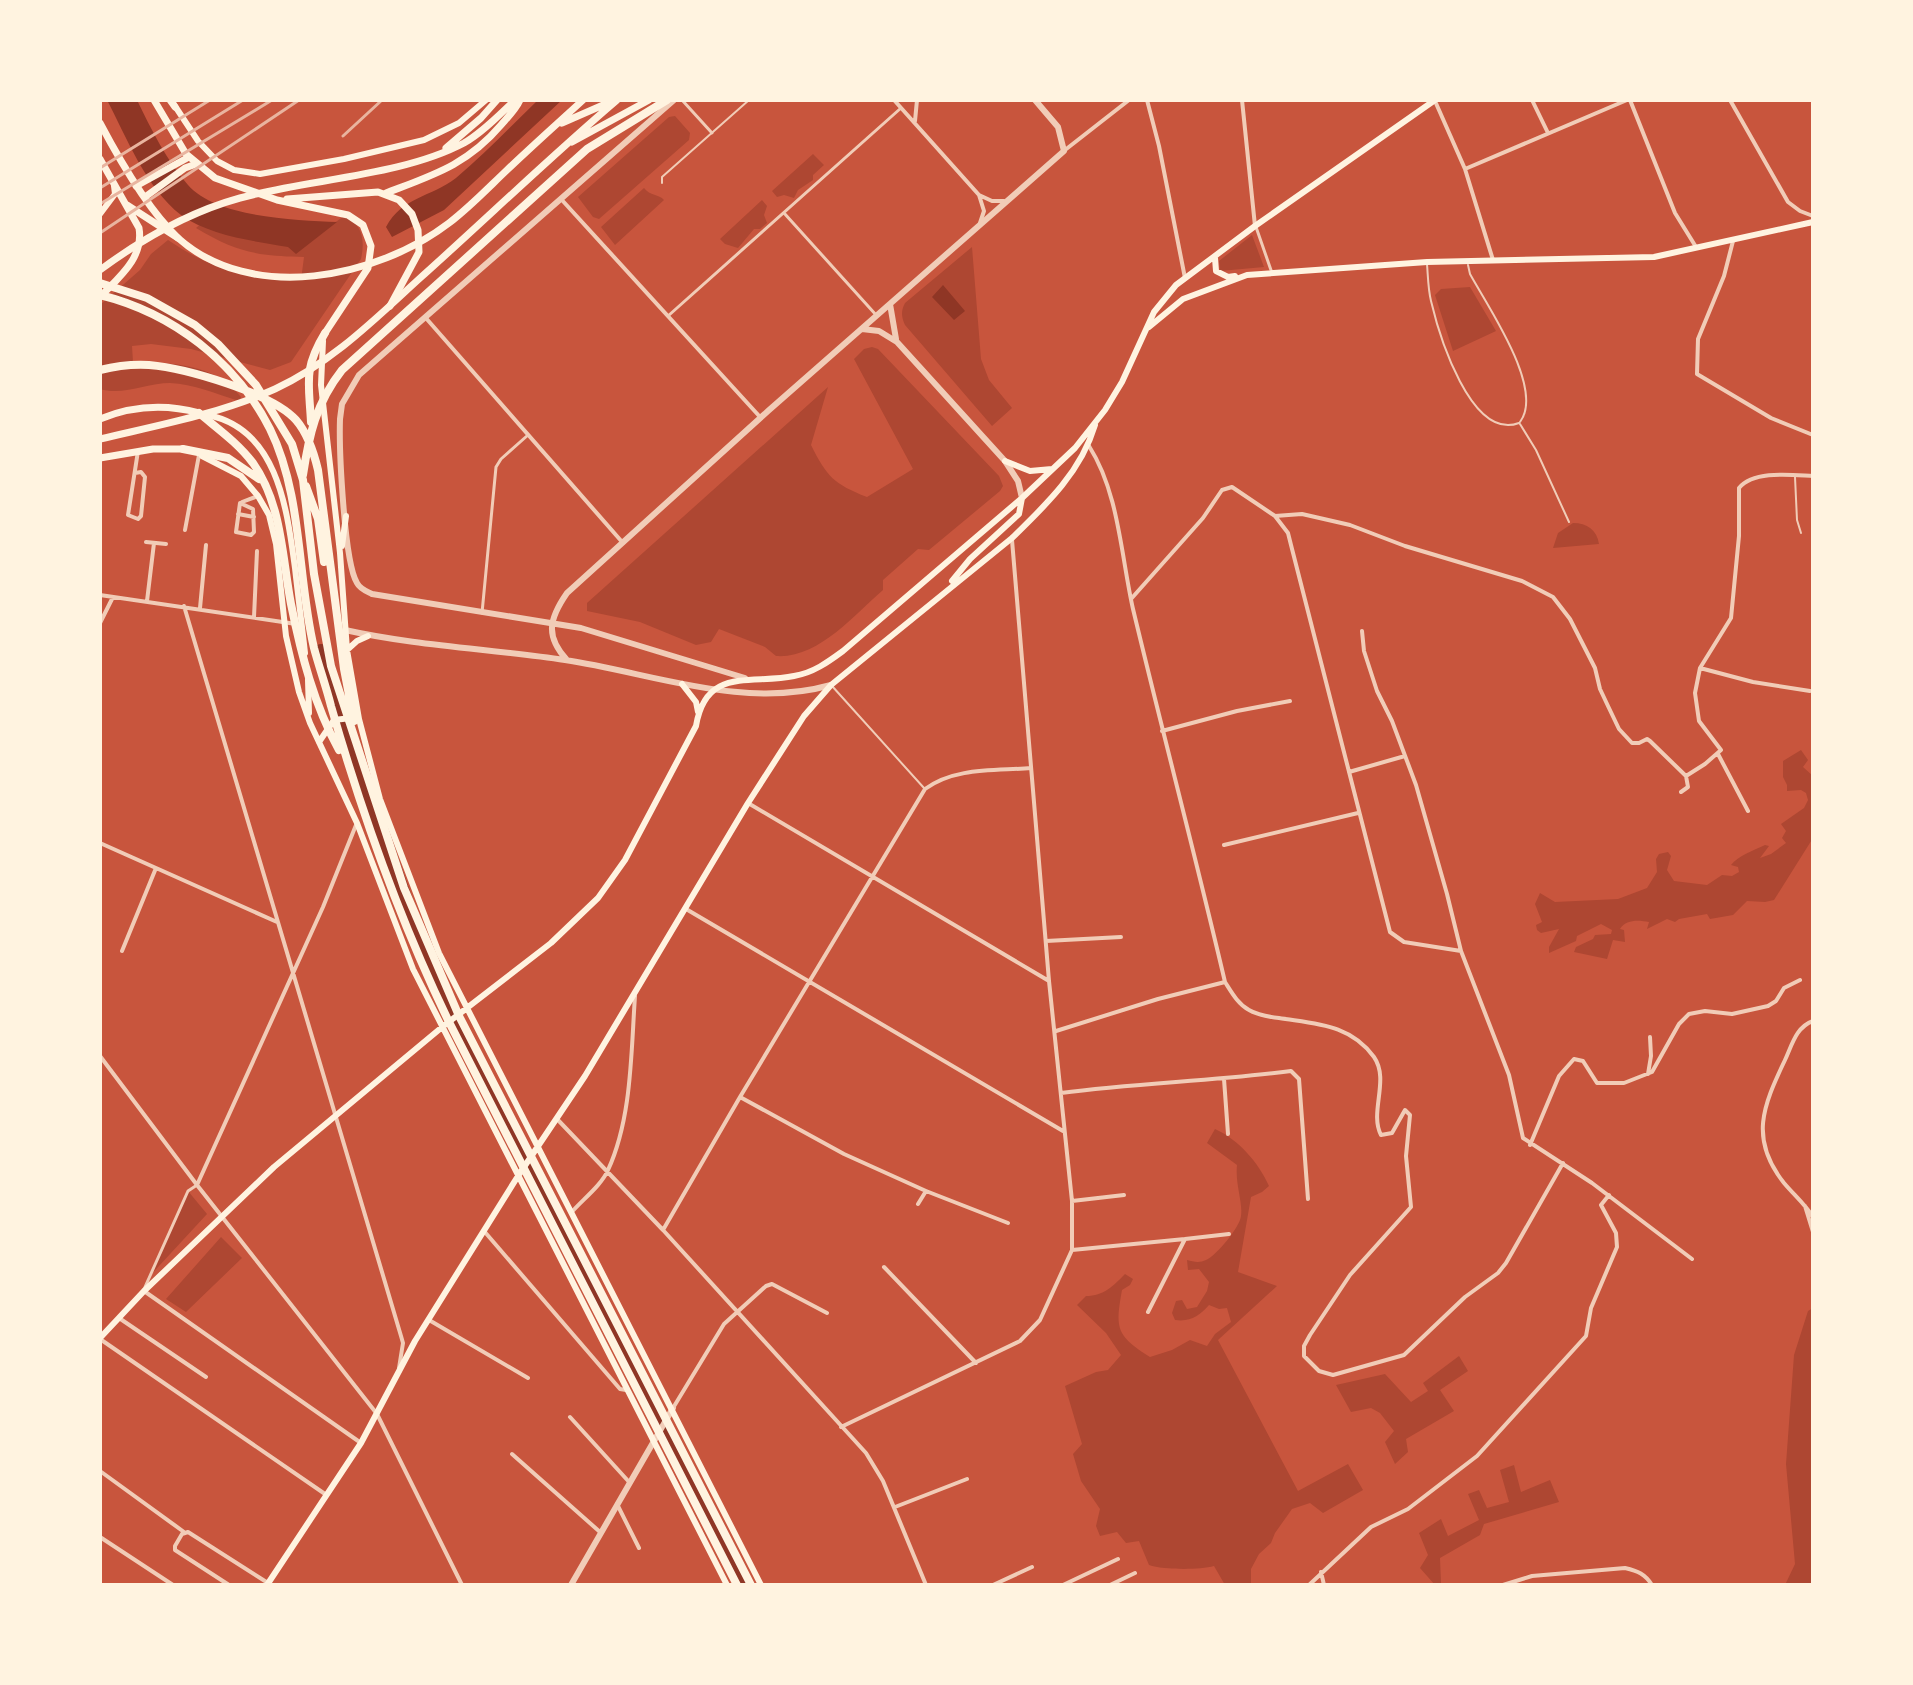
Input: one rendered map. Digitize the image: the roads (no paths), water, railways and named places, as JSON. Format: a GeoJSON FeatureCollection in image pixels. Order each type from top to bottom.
{"type":"FeatureCollection","features":[{"type":"Feature","properties":{"kind":"highway"},"geometry":{"type":"LineString","coordinates":[[303,480],[312,422],[320,401],[342,370],[587,149],[667,100]]}},
{"type":"Feature","properties":{"kind":"highway"},"geometry":{"type":"LineString","coordinates":[[100,283],[147,298],[176,312],[218,344],[240,365],[268,403],[292,444],[303,480],[322,629],[387,843],[419,927],[446,988],[751,1585]]}},
{"type":"Feature","properties":{"kind":"highway"},"geometry":{"type":"LineString","coordinates":[[100,296],[169,321],[220,362],[244,388],[273,435],[288,482],[314,648],[345,761],[394,897],[428,979],[737,1585]]}},
{"type":"Feature","properties":{"kind":"highway"},"geometry":{"type":"LineString","coordinates":[[325,333],[308,368],[307,388],[313,452],[322,493],[344,669],[358,742]]}},
{"type":"Feature","properties":{"kind":"highway"},"geometry":{"type":"LineString","coordinates":[[100,370],[133,364],[151,365],[194,373],[260,397],[274,403],[296,420],[313,452]]}},
{"type":"Feature","properties":{"kind":"highway"},"geometry":{"type":"LineString","coordinates":[[260,397],[282,433],[314,505],[337,632],[359,719]]}},
{"type":"Feature","properties":{"kind":"highway"},"geometry":{"type":"LineString","coordinates":[[199,413],[238,445],[263,483],[276,516],[302,655],[319,707],[345,761]]}},
{"type":"Feature","properties":{"kind":"highway"},"geometry":{"type":"LineString","coordinates":[[183,449],[228,458],[263,483]]}},
{"type":"Feature","properties":{"kind":"main road"},"geometry":{"type":"LineString","coordinates":[[154,100],[189,157],[223,182],[277,200],[348,215],[363,225],[368,235],[371,256],[368,268],[325,333],[321,348],[321,385],[340,553],[347,650],[359,719],[380,799],[439,953],[761,1585]]}},
{"type":"Feature","properties":{"kind":"main road"},"geometry":{"type":"LineString","coordinates":[[172,102],[205,149],[224,166],[245,173],[274,172],[424,140],[459,123],[486,100]]}},
{"type":"Feature","properties":{"kind":"main road"},"geometry":{"type":"LineString","coordinates":[[440,153],[497,100]]}},
{"type":"Feature","properties":{"kind":"main road"},"geometry":{"type":"LineString","coordinates":[[100,270],[164,229],[237,199],[404,165],[440,153],[476,135],[517,100]]}},
{"type":"Feature","properties":{"kind":"main road"},"geometry":{"type":"LineString","coordinates":[[386,193],[438,173],[475,153],[486,144],[517,100]]}},
{"type":"Feature","properties":{"kind":"main road"},"geometry":{"type":"LineString","coordinates":[[126,204],[234,269],[271,275],[313,275],[378,261],[405,250],[450,222],[583,100]]}},
{"type":"Feature","properties":{"kind":"main road"},"geometry":{"type":"LineString","coordinates":[[553,127],[615,100]]}},
{"type":"Feature","properties":{"kind":"main road"},"geometry":{"type":"LineString","coordinates":[[100,439],[235,406],[311,369],[352,340],[615,100]]}},
{"type":"Feature","properties":{"kind":"main road"},"geometry":{"type":"LineString","coordinates":[[553,154],[649,100]]}},
{"type":"Feature","properties":{"kind":"main road"},"geometry":{"type":"LineString","coordinates":[[698,713],[715,689],[727,682],[745,678],[790,677],[824,665],[1022,498],[1075,448],[1122,382],[1160,302],[1185,278],[1435,100]]}},
{"type":"Feature","properties":{"kind":"main road"},"geometry":{"type":"LineString","coordinates":[[100,123],[136,186],[178,238]]}},
{"type":"Feature","properties":{"kind":"main road"},"geometry":{"type":"LineString","coordinates":[[136,186],[152,184],[189,157]]}},
{"type":"Feature","properties":{"kind":"main road"},"geometry":{"type":"LineString","coordinates":[[100,159],[139,228],[140,246],[133,260],[100,296]]}},
{"type":"Feature","properties":{"kind":"main road"},"geometry":{"type":"LineString","coordinates":[[182,165],[196,164]]}},
{"type":"Feature","properties":{"kind":"main road"},"geometry":{"type":"LineString","coordinates":[[145,197],[152,184]]}},
{"type":"Feature","properties":{"kind":"main road"},"geometry":{"type":"LineString","coordinates":[[100,214],[115,194],[114,186]]}},
{"type":"Feature","properties":{"kind":"main road"},"geometry":{"type":"LineString","coordinates":[[277,200],[324,198],[367,191],[386,193],[402,203],[412,214],[418,230],[419,252],[390,306]]}},
{"type":"Feature","properties":{"kind":"main road"},"geometry":{"type":"LineString","coordinates":[[1215,258],[1216,271],[1222,275],[1247,275],[1427,262],[1654,257],[1813,222]]}},
{"type":"Feature","properties":{"kind":"main road"},"geometry":{"type":"LineString","coordinates":[[1147,329],[1183,299],[1247,275]]}},
{"type":"Feature","properties":{"kind":"main road"},"geometry":{"type":"LineString","coordinates":[[100,409],[116,412],[168,407],[219,417],[256,445],[272,467],[287,508],[302,624],[310,723]]}},
{"type":"Feature","properties":{"kind":"main road"},"geometry":{"type":"LineString","coordinates":[[100,419],[116,412]]}},
{"type":"Feature","properties":{"kind":"main road"},"geometry":{"type":"LineString","coordinates":[[267,1584],[361,1443],[415,1341],[518,1176],[558,1120],[748,803],[804,716],[831,685],[944,590],[1012,538],[1060,488],[1080,462],[1089,446],[1096,422]]}},
{"type":"Feature","properties":{"kind":"main road"},"geometry":{"type":"LineString","coordinates":[[100,458],[138,451],[183,449],[220,463],[241,476],[258,496],[272,525],[284,622],[299,692],[310,723],[351,808],[413,969],[727,1585]]}},
{"type":"Feature","properties":{"kind":"main road"},"geometry":{"type":"LineString","coordinates":[[1005,461],[1030,471],[1052,469]]}},
{"type":"Feature","properties":{"kind":"main road"},"geometry":{"type":"LineString","coordinates":[[944,590],[970,559],[1019,514],[1022,498]]}},
{"type":"Feature","properties":{"kind":"main road"},"geometry":{"type":"LineString","coordinates":[[340,553],[346,516]]}},
{"type":"Feature","properties":{"kind":"main road"},"geometry":{"type":"LineString","coordinates":[[336,517],[349,552]]}},
{"type":"Feature","properties":{"kind":"main road"},"geometry":{"type":"LineString","coordinates":[[347,650],[368,636]]}},
{"type":"Feature","properties":{"kind":"main road"},"geometry":{"type":"LineString","coordinates":[[100,1338],[144,1291],[274,1167],[441,1028],[551,943],[598,898],[625,860],[696,726],[696,702],[682,684]]}},
{"type":"Feature","properties":{"kind":"main road"},"geometry":{"type":"LineString","coordinates":[[319,742],[331,724],[346,717],[359,719]]}},
{"type":"Feature","properties":{"kind":"main road"},"geometry":{"type":"LineString","coordinates":[[351,808],[364,811],[374,807],[380,799]]}},
{"type":"Feature","properties":{"kind":"main road"},"geometry":{"type":"LineString","coordinates":[[374,807],[384,811]]}},
{"type":"Feature","properties":{"kind":"main road"},"geometry":{"type":"LineString","coordinates":[[357,823],[364,811]]}},
{"type":"Feature","properties":{"kind":"main road"},"geometry":{"type":"LineString","coordinates":[[413,969],[439,953]]}},
{"type":"Feature","properties":{"kind":"main road"},"geometry":{"type":"LineString","coordinates":[[719,1569],[748,1555]]}},
{"type":"Feature","properties":{"kind":"street"},"geometry":{"type":"LineString","coordinates":[[674,100],[359,375],[342,404],[340,432],[349,552],[355,580],[363,590],[377,595],[552,624],[621,640],[745,678]]}},
{"type":"Feature","properties":{"kind":"street"},"geometry":{"type":"LineString","coordinates":[[682,100],[712,133]]}},
{"type":"Feature","properties":{"kind":"street"},"geometry":{"type":"LineString","coordinates":[[894,100],[979,195],[992,201],[1009,199]]}},
{"type":"Feature","properties":{"kind":"street"},"geometry":{"type":"LineString","coordinates":[[915,123],[917,100]]}},
{"type":"Feature","properties":{"kind":"street"},"geometry":{"type":"LineString","coordinates":[[1035,100],[1058,127],[1064,151]]}},
{"type":"Feature","properties":{"kind":"street"},"geometry":{"type":"LineString","coordinates":[[567,660],[553,640],[552,624],[558,606],[567,593],[978,226],[1064,151],[1129,100]]}},
{"type":"Feature","properties":{"kind":"street"},"geometry":{"type":"LineString","coordinates":[[1147,100],[1185,278]]}},
{"type":"Feature","properties":{"kind":"street"},"geometry":{"type":"LineString","coordinates":[[1242,100],[1255,226],[1272,273]]}},
{"type":"Feature","properties":{"kind":"street"},"geometry":{"type":"LineString","coordinates":[[1435,100],[1465,169],[1493,260]]}},
{"type":"Feature","properties":{"kind":"street"},"geometry":{"type":"LineString","coordinates":[[1532,100],[1548,133]]}},
{"type":"Feature","properties":{"kind":"street"},"geometry":{"type":"LineString","coordinates":[[1465,169],[1628,100],[1675,213],[1697,249]]}},
{"type":"Feature","properties":{"kind":"street"},"geometry":{"type":"LineString","coordinates":[[1730,100],[1788,202],[1813,216]]}},
{"type":"Feature","properties":{"kind":"street"},"geometry":{"type":"LineString","coordinates":[[668,316],[901,108]]}},
{"type":"Feature","properties":{"kind":"street"},"geometry":{"type":"LineString","coordinates":[[978,226],[984,216],[979,195]]}},
{"type":"Feature","properties":{"kind":"street"},"geometry":{"type":"LineString","coordinates":[[561,199],[761,418]]}},
{"type":"Feature","properties":{"kind":"street"},"geometry":{"type":"LineString","coordinates":[[784,213],[877,316]]}},
{"type":"Feature","properties":{"kind":"street"},"geometry":{"type":"LineString","coordinates":[[1733,241],[1724,276],[1698,339],[1697,374],[1771,418],[1813,435]]}},
{"type":"Feature","properties":{"kind":"street"},"geometry":{"type":"LineString","coordinates":[[890,304],[897,342]]}},
{"type":"Feature","properties":{"kind":"street"},"geometry":{"type":"LineString","coordinates":[[425,317],[623,543]]}},
{"type":"Feature","properties":{"kind":"street"},"geometry":{"type":"LineString","coordinates":[[862,329],[879,331],[897,342],[1005,461],[1018,481],[1022,498]]}},
{"type":"Feature","properties":{"kind":"street"},"geometry":{"type":"LineString","coordinates":[[482,613],[496,467],[528,435]]}},
{"type":"Feature","properties":{"kind":"street"},"geometry":{"type":"LineString","coordinates":[[1089,446],[1101,464],[1108,485],[1162,731],[1225,982],[1236,999],[1250,1011],[1267,1017],[1334,1026],[1358,1039],[1379,1066],[1377,1125],[1381,1135],[1392,1133],[1402,1112],[1410,1112],[1406,1156],[1411,1207],[1350,1275],[1306,1341],[1304,1356],[1326,1375],[1333,1375],[1404,1355],[1465,1297],[1498,1273],[1518,1244],[1563,1163]]}},
{"type":"Feature","properties":{"kind":"street"},"geometry":{"type":"LineString","coordinates":[[135,473],[141,472],[145,477],[138,519],[128,515],[138,451]]}},
{"type":"Feature","properties":{"kind":"street"},"geometry":{"type":"LineString","coordinates":[[185,530],[199,455]]}},
{"type":"Feature","properties":{"kind":"street"},"geometry":{"type":"LineString","coordinates":[[1686,776],[1721,750],[1699,721],[1695,705],[1696,681],[1700,668],[1731,618],[1739,536],[1739,488],[1743,483],[1761,477],[1813,476]]}},
{"type":"Feature","properties":{"kind":"street"},"geometry":{"type":"LineString","coordinates":[[1131,599],[1203,518],[1222,490],[1237,489],[1275,516],[1288,533],[1390,932],[1404,942],[1461,951]]}},
{"type":"Feature","properties":{"kind":"street"},"geometry":{"type":"LineString","coordinates":[[240,503],[258,496]]}},
{"type":"Feature","properties":{"kind":"street"},"geometry":{"type":"LineString","coordinates":[[240,503],[251,506],[253,535],[238,534],[240,503]]}},
{"type":"Feature","properties":{"kind":"street"},"geometry":{"type":"LineString","coordinates":[[238,514],[254,517]]}},
{"type":"Feature","properties":{"kind":"street"},"geometry":{"type":"LineString","coordinates":[[1275,516],[1302,514],[1350,525],[1405,546],[1522,581],[1553,597],[1570,619],[1595,668],[1600,689],[1619,729],[1632,743],[1650,741],[1686,776],[1688,787],[1681,792]]}},
{"type":"Feature","properties":{"kind":"street"},"geometry":{"type":"LineString","coordinates":[[841,1427],[1011,1347],[1030,1333],[1040,1320],[1072,1250],[1072,1201],[1049,981],[1012,538]]}},
{"type":"Feature","properties":{"kind":"street"},"geometry":{"type":"LineString","coordinates":[[146,542],[166,544]]}},
{"type":"Feature","properties":{"kind":"street"},"geometry":{"type":"LineString","coordinates":[[147,601],[154,543]]}},
{"type":"Feature","properties":{"kind":"street"},"geometry":{"type":"LineString","coordinates":[[200,608],[206,545]]}},
{"type":"Feature","properties":{"kind":"street"},"geometry":{"type":"LineString","coordinates":[[254,618],[257,551]]}},
{"type":"Feature","properties":{"kind":"street"},"geometry":{"type":"LineString","coordinates":[[100,595],[302,624]]}},
{"type":"Feature","properties":{"kind":"street"},"geometry":{"type":"LineString","coordinates":[[100,623],[114,597]]}},
{"type":"Feature","properties":{"kind":"street"},"geometry":{"type":"LineString","coordinates":[[184,606],[403,1343],[398,1370]]}},
{"type":"Feature","properties":{"kind":"street"},"geometry":{"type":"LineString","coordinates":[[345,630],[368,636],[567,660],[715,689],[785,694],[831,685]]}},
{"type":"Feature","properties":{"kind":"street"},"geometry":{"type":"LineString","coordinates":[[1362,631],[1364,651],[1377,691],[1405,756],[1461,951],[1509,1075],[1523,1138],[1609,1195],[1692,1259]]}},
{"type":"Feature","properties":{"kind":"street"},"geometry":{"type":"LineString","coordinates":[[1700,668],[1753,682],[1810,691]]}},
{"type":"Feature","properties":{"kind":"street"},"geometry":{"type":"LineString","coordinates":[[1162,731],[1290,701]]}},
{"type":"Feature","properties":{"kind":"street"},"geometry":{"type":"LineString","coordinates":[[1718,754],[1748,811]]}},
{"type":"Feature","properties":{"kind":"street"},"geometry":{"type":"LineString","coordinates":[[1349,772],[1405,756]]}},
{"type":"Feature","properties":{"kind":"street"},"geometry":{"type":"LineString","coordinates":[[663,1230],[925,789],[939,778],[961,773],[1031,768]]}},
{"type":"Feature","properties":{"kind":"street"},"geometry":{"type":"LineString","coordinates":[[748,803],[1049,981]]}},
{"type":"Feature","properties":{"kind":"street"},"geometry":{"type":"LineString","coordinates":[[1224,845],[1358,813]]}},
{"type":"Feature","properties":{"kind":"street"},"geometry":{"type":"LineString","coordinates":[[357,823],[197,1185],[188,1191],[144,1291],[361,1443]]}},
{"type":"Feature","properties":{"kind":"street"},"geometry":{"type":"LineString","coordinates":[[100,843],[277,922]]}},
{"type":"Feature","properties":{"kind":"street"},"geometry":{"type":"LineString","coordinates":[[122,951],[156,868]]}},
{"type":"Feature","properties":{"kind":"street"},"geometry":{"type":"LineString","coordinates":[[686,909],[1064,1131]]}},
{"type":"Feature","properties":{"kind":"street"},"geometry":{"type":"LineString","coordinates":[[1046,941],[1121,937]]}},
{"type":"Feature","properties":{"kind":"street"},"geometry":{"type":"LineString","coordinates":[[287,954],[301,952]]}},
{"type":"Feature","properties":{"kind":"street"},"geometry":{"type":"LineString","coordinates":[[1530,1145],[1559,1076],[1574,1059],[1583,1061],[1597,1083],[1624,1083],[1655,1069],[1679,1024],[1689,1014],[1705,1011],[1732,1014],[1768,1006],[1776,1001],[1784,988],[1800,980]]}},
{"type":"Feature","properties":{"kind":"street"},"geometry":{"type":"LineString","coordinates":[[1056,1031],[1225,982]]}},
{"type":"Feature","properties":{"kind":"street"},"geometry":{"type":"LineString","coordinates":[[571,1213],[608,1173],[622,1124],[630,1075],[635,993]]}},
{"type":"Feature","properties":{"kind":"street"},"geometry":{"type":"LineString","coordinates":[[1813,1021],[1800,1028],[1768,1094],[1762,1131],[1764,1147],[1772,1166],[1813,1217]]}},
{"type":"Feature","properties":{"kind":"street"},"geometry":{"type":"LineString","coordinates":[[1648,1074],[1650,1037]]}},
{"type":"Feature","properties":{"kind":"street"},"geometry":{"type":"LineString","coordinates":[[100,1056],[377,1414],[462,1585]]}},
{"type":"Feature","properties":{"kind":"street"},"geometry":{"type":"LineString","coordinates":[[1061,1093],[1144,1082],[1224,1079],[1291,1071],[1299,1079],[1308,1199]]}},
{"type":"Feature","properties":{"kind":"street"},"geometry":{"type":"LineString","coordinates":[[1224,1079],[1228,1134]]}},
{"type":"Feature","properties":{"kind":"street"},"geometry":{"type":"LineString","coordinates":[[740,1097],[844,1154],[1008,1223]]}},
{"type":"Feature","properties":{"kind":"street"},"geometry":{"type":"LineString","coordinates":[[558,1120],[663,1230],[876,1469],[926,1585]]}},
{"type":"Feature","properties":{"kind":"street"},"geometry":{"type":"LineString","coordinates":[[918,1204],[926,1191]]}},
{"type":"Feature","properties":{"kind":"street"},"geometry":{"type":"LineString","coordinates":[[1072,1201],[1124,1195]]}},
{"type":"Feature","properties":{"kind":"street"},"geometry":{"type":"LineString","coordinates":[[1309,1585],[1371,1527],[1408,1509],[1477,1456],[1586,1336],[1591,1308],[1617,1247],[1616,1233],[1601,1205],[1609,1195]]}},
{"type":"Feature","properties":{"kind":"street"},"geometry":{"type":"LineString","coordinates":[[1804,1204],[1813,1232]]}},
{"type":"Feature","properties":{"kind":"street"},"geometry":{"type":"LineString","coordinates":[[484,1231],[620,1389],[629,1390]]}},
{"type":"Feature","properties":{"kind":"street"},"geometry":{"type":"LineString","coordinates":[[1072,1250],[1229,1234]]}},
{"type":"Feature","properties":{"kind":"street"},"geometry":{"type":"LineString","coordinates":[[1148,1312],[1185,1239]]}},
{"type":"Feature","properties":{"kind":"street"},"geometry":{"type":"LineString","coordinates":[[884,1267],[976,1363]]}},
{"type":"Feature","properties":{"kind":"street"},"geometry":{"type":"LineString","coordinates":[[573,1584],[673,1408],[724,1324],[736,1311],[769,1284],[827,1313]]}},
{"type":"Feature","properties":{"kind":"street"},"geometry":{"type":"LineString","coordinates":[[119,1318],[206,1377]]}},
{"type":"Feature","properties":{"kind":"street"},"geometry":{"type":"LineString","coordinates":[[429,1320],[528,1378]]}},
{"type":"Feature","properties":{"kind":"street"},"geometry":{"type":"LineString","coordinates":[[100,1338],[325,1494]]}},
{"type":"Feature","properties":{"kind":"street"},"geometry":{"type":"LineString","coordinates":[[403,1343],[415,1341]]}},
{"type":"Feature","properties":{"kind":"street"},"geometry":{"type":"LineString","coordinates":[[570,1417],[630,1483]]}},
{"type":"Feature","properties":{"kind":"street"},"geometry":{"type":"LineString","coordinates":[[512,1454],[601,1532]]}},
{"type":"Feature","properties":{"kind":"street"},"geometry":{"type":"LineString","coordinates":[[100,1471],[184,1532],[267,1584]]}},
{"type":"Feature","properties":{"kind":"street"},"geometry":{"type":"LineString","coordinates":[[894,1508],[967,1479]]}},
{"type":"Feature","properties":{"kind":"street"},"geometry":{"type":"LineString","coordinates":[[617,1504],[639,1548]]}},
{"type":"Feature","properties":{"kind":"street"},"geometry":{"type":"LineString","coordinates":[[184,1532],[175,1550],[229,1585]]}},
{"type":"Feature","properties":{"kind":"street"},"geometry":{"type":"LineString","coordinates":[[100,1537],[173,1585]]}},
{"type":"Feature","properties":{"kind":"street"},"geometry":{"type":"LineString","coordinates":[[1063,1585],[1118,1559]]}},
{"type":"Feature","properties":{"kind":"street"},"geometry":{"type":"LineString","coordinates":[[993,1585],[1032,1567]]}},
{"type":"Feature","properties":{"kind":"street"},"geometry":{"type":"LineString","coordinates":[[1503,1585],[1532,1576],[1625,1568],[1647,1577],[1652,1585]]}},
{"type":"Feature","properties":{"kind":"street"},"geometry":{"type":"LineString","coordinates":[[1321,1571],[1324,1585]]}},
{"type":"Feature","properties":{"kind":"street"},"geometry":{"type":"LineString","coordinates":[[1110,1585],[1135,1573]]}},
{"type":"Feature","properties":{"kind":"lane"},"geometry":{"type":"LineString","coordinates":[[662,183],[662,177],[749,100]]}},
{"type":"Feature","properties":{"kind":"lane"},"geometry":{"type":"LineString","coordinates":[[1427,262],[1428,286],[1437,323],[1446,352],[1464,388],[1496,424],[1509,426],[1519,423],[1527,407],[1527,392],[1510,345],[1470,274],[1468,261]]}},
{"type":"Feature","properties":{"kind":"lane"},"geometry":{"type":"LineString","coordinates":[[1519,423],[1536,450],[1569,522]]}},
{"type":"Feature","properties":{"kind":"lane"},"geometry":{"type":"LineString","coordinates":[[1795,475],[1797,520],[1801,533]]}},
{"type":"Feature","properties":{"kind":"lane"},"geometry":{"type":"LineString","coordinates":[[831,685],[925,789]]}},
{"type":"Feature","properties":{"kind":"waterway"},"geometry":{"type":"LineString","coordinates":[[321,652],[333,696],[425,958],[743,1585]]}},
{"type":"Feature","properties":{"kind":"railway"},"geometry":{"type":"LineString","coordinates":[[100,168],[210,100]]}},
{"type":"Feature","properties":{"kind":"railway"},"geometry":{"type":"LineString","coordinates":[[100,188],[243,100]]}},
{"type":"Feature","properties":{"kind":"railway"},"geometry":{"type":"LineString","coordinates":[[100,204],[272,100]]}},
{"type":"Feature","properties":{"kind":"railway"},"geometry":{"type":"LineString","coordinates":[[100,233],[299,100]]}},
{"type":"Feature","properties":{"kind":"railway"},"geometry":{"type":"LineString","coordinates":[[343,136],[382,100]]}}]}
